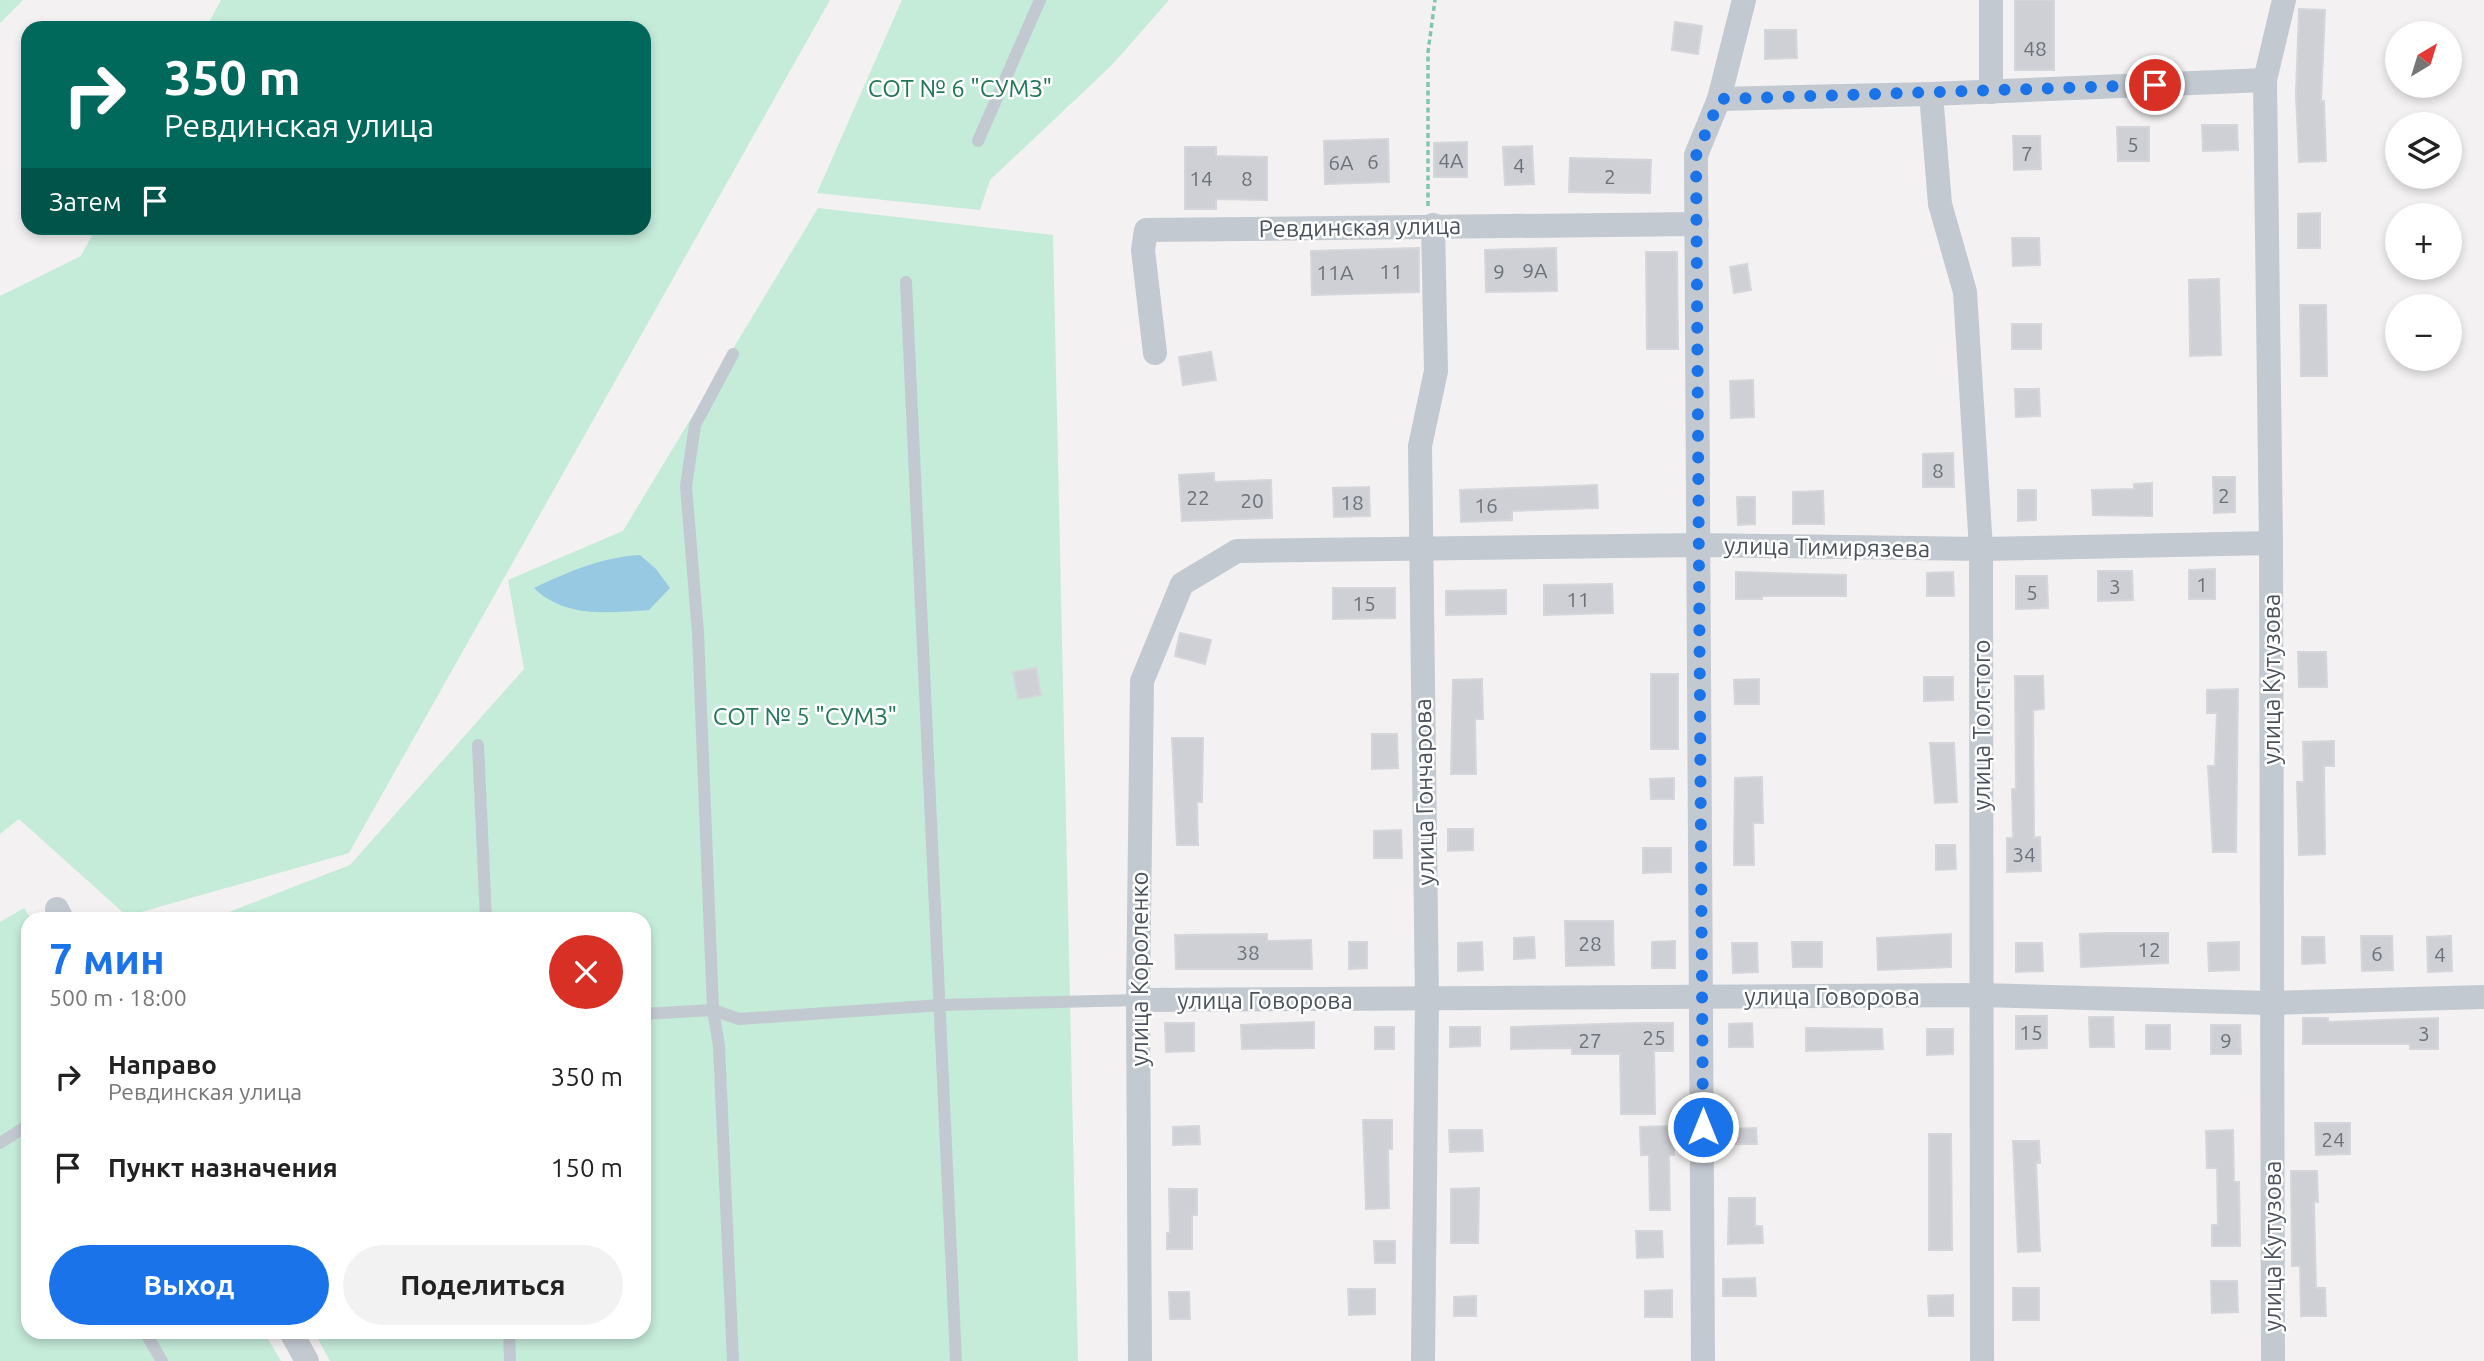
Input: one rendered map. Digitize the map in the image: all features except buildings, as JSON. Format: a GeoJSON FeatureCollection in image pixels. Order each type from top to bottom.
{"type":"FeatureCollection","features":[{"type":"Feature","properties":{"kind":"street"},"geometry":{"type":"LineString","coordinates":[[1703,1361],[1703,997],[1696,156],[1720,99],[1744,0]]}},
{"type":"Feature","properties":{"kind":"street"},"geometry":{"type":"LineString","coordinates":[[1991,0],[1991,92]]}},
{"type":"Feature","properties":{"kind":"street","name":"улица Кутузова"},"geometry":{"type":"LineString","coordinates":[[2273,1361],[2270,1003],[2271,543],[2264,80],[2284,0]]}},
{"type":"Feature","properties":{"kind":"street"},"geometry":{"type":"LineString","coordinates":[[1720,99],[1991,92],[2264,80]]}},
{"type":"Feature","properties":{"kind":"street","name":"улица Толстого"},"geometry":{"type":"LineString","coordinates":[[1931,94],[1940,204],[1965,292],[1981,549],[1982,1361]]}},
{"type":"Feature","properties":{"kind":"street","name":"Ревдинская улица"},"geometry":{"type":"LineString","coordinates":[[1155,352],[1143,250],[1146,230],[1697,224]]}},
{"type":"Feature","properties":{"kind":"street","name":"улица Гончарова"},"geometry":{"type":"LineString","coordinates":[[1423,1361],[1427,1000],[1420,446],[1436,371],[1431,225]]}},
{"type":"Feature","properties":{"kind":"street","name":"улица Тимирязева"},"geometry":{"type":"LineString","coordinates":[[1182,584],[1237,551],[1700,545],[1981,549],[2271,543]]}},
{"type":"Feature","properties":{"kind":"street","name":"улица Короленко"},"geometry":{"type":"LineString","coordinates":[[1140,1361],[1138,1000],[1142,681],[1182,584]]}},
{"type":"Feature","properties":{"kind":"street","name":"улица Говорова"},"geometry":{"type":"LineString","coordinates":[[1138,1000],[1982,995],[2270,1003],[2484,997]]}},
{"type":"Feature","properties":{"kind":"street"},"geometry":{"type":"LineString","coordinates":[[295,1339],[307,1361]]}},
{"type":"Feature","properties":{"kind":"lane"},"geometry":{"type":"LineString","coordinates":[[978,141],[1040,0]]}},
{"type":"Feature","properties":{"kind":"lane"},"geometry":{"type":"LineString","coordinates":[[906,282],[956,1361]]}},
{"type":"Feature","properties":{"kind":"lane"},"geometry":{"type":"LineString","coordinates":[[733,354],[695,425],[686,486],[698,633],[713,1010],[719,1046],[733,1361]]}},
{"type":"Feature","properties":{"kind":"lane"},"geometry":{"type":"LineString","coordinates":[[478,745],[486,912]]}},
{"type":"Feature","properties":{"kind":"lane"},"geometry":{"type":"LineString","coordinates":[[651,1014],[713,1010],[739,1019],[941,1005],[1138,1000]]}},
{"type":"Feature","properties":{"kind":"lane"},"geometry":{"type":"LineString","coordinates":[[0,1143],[21,1129]]}},
{"type":"Feature","properties":{"kind":"lane"},"geometry":{"type":"LineString","coordinates":[[149,1339],[162,1361]]}},
{"type":"Feature","properties":{"kind":"lane"},"geometry":{"type":"LineString","coordinates":[[509,1339],[510,1361]]}},
{"type":"Feature","properties":{"kind":"path"},"geometry":{"type":"LineString","coordinates":[[1431,225],[1426,127],[1428,52],[1435,0]]}},
{"type":"Feature","properties":{"kind":"green space"},"geometry":{"type":"Polygon","coordinates":[[[0,0],[23,0],[0,23],[0,0]]]}},
{"type":"Feature","properties":{"kind":"green space"},"geometry":{"type":"Polygon","coordinates":[[[221,0],[830,0],[349,853],[141,912],[123,912],[19,819],[0,834],[0,296],[81,256],[92,235],[651,235],[651,21],[210,21],[221,0]]]}},
{"type":"Feature","properties":{"kind":"green space","name":"СОТ № 6 \"СУМЗ\""},"geometry":{"type":"Polygon","coordinates":[[[902,0],[1169,0],[1112,65],[990,180],[980,210],[817,193],[902,0]]]}},
{"type":"Feature","properties":{"kind":"green space","name":"СОТ № 5 \"СУМЗ\""},"geometry":{"type":"Polygon","coordinates":[[[818,208],[1053,235],[1078,1361],[330,1361],[318,1339],[651,1339],[651,912],[229,912],[350,865],[524,669],[508,580],[623,531],[818,208]]]}},
{"type":"Feature","properties":{"kind":"green space"},"geometry":{"type":"Polygon","coordinates":[[[24,908],[27,912],[21,912],[21,1339],[268,1339],[281,1361],[0,1361],[0,922],[24,908]]]}},
{"type":"Feature","properties":{"kind":"water"},"geometry":{"type":"Polygon","coordinates":[[[640,555],[656,569],[670,588],[649,610],[603,612],[573,609],[546,598],[534,588],[586,566],[640,555]]]}},
{"type":"Feature","properties":{"kind":"route"},"geometry":{"type":"LineString","coordinates":[[1703,1127],[1696,156],[1720,99],[2155,85]]}}]}
